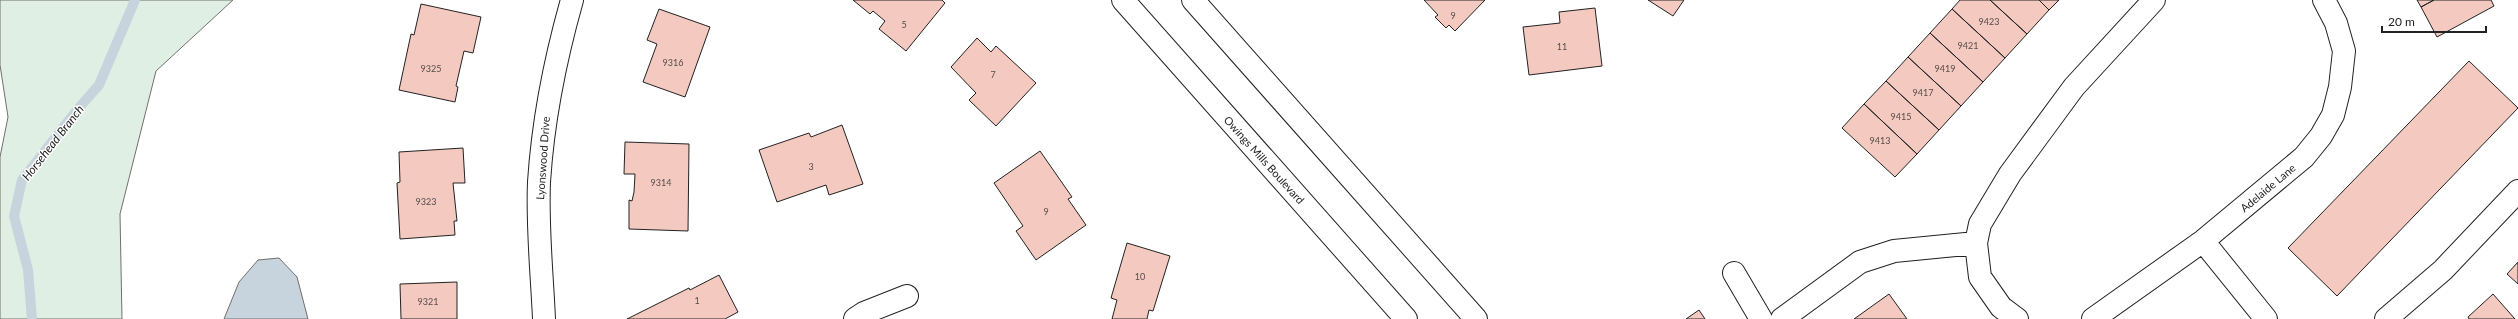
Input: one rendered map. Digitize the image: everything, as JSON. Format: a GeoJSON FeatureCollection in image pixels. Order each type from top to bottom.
{"type":"FeatureCollection","features":[{"type":"Feature","properties":{"kind":"street","name":"Lyonswood Drive"},"geometry":{"type":"LineString","coordinates":[[544,319],[540,175],[545,120],[558,50],[572,0]]}},
{"type":"Feature","properties":{"kind":"street","name":"Owings Mills Boulevard"},"geometry":{"type":"LineString","coordinates":[[1122,0],[1406,319]]}},
{"type":"Feature","properties":{"kind":"street"},"geometry":{"type":"LineString","coordinates":[[1193,0],[1476,319]]}},
{"type":"Feature","properties":{"kind":"street"},"geometry":{"type":"LineString","coordinates":[[2016,319],[2001,307],[1980,277],[1976,243],[1980,224],[2010,174],[2074,87],[2154,0]]}},
{"type":"Feature","properties":{"kind":"street","name":"Adelaide Lane"},"geometry":{"type":"LineString","coordinates":[[2093,319],[2203,241],[2304,157],[2321,136],[2333,115],[2340,87],[2344,51],[2336,23],[2324,0]]}},
{"type":"Feature","properties":{"kind":"street"},"geometry":{"type":"LineString","coordinates":[[2386,319],[2443,270],[2518,191]]}},
{"type":"Feature","properties":{"kind":"street"},"geometry":{"type":"LineString","coordinates":[[2203,241],[2266,319]]}},
{"type":"Feature","properties":{"kind":"street"},"geometry":{"type":"LineString","coordinates":[[1782,319],[1860,262],[1894,251],[1976,243]]}},
{"type":"Feature","properties":{"kind":"street"},"geometry":{"type":"LineString","coordinates":[[1734,273],[1761,319]]}},
{"type":"Feature","properties":{"kind":"street"},"geometry":{"type":"LineString","coordinates":[[855,319],[864,313],[907,296]]}},
{"type":"Feature","properties":{"kind":"green space"},"geometry":{"type":"Polygon","coordinates":[[[0,0],[233,0],[156,71],[120,214],[122,319],[0,319],[0,157],[8,117],[0,65],[0,0]]]}},
{"type":"Feature","properties":{"kind":"shaded area"},"geometry":{"type":"Polygon","coordinates":[[[279,258],[297,277],[308,319],[224,319],[239,282],[258,260],[279,258]]]}},
{"type":"Feature","properties":{"kind":"building"},"geometry":{"type":"Polygon","coordinates":[[[853,0],[942,0],[945,3],[906,51],[879,29],[885,21],[873,11],[870,14],[853,0]]]}},
{"type":"Feature","properties":{"kind":"building"},"geometry":{"type":"Polygon","coordinates":[[[1424,0],[1485,0],[1455,31],[1449,25],[1446,28],[1435,17],[1438,15],[1424,0]]]}},
{"type":"Feature","properties":{"kind":"building"},"geometry":{"type":"Polygon","coordinates":[[[1648,0],[1684,0],[1673,16],[1648,0]]]}},
{"type":"Feature","properties":{"kind":"building"},"geometry":{"type":"Polygon","coordinates":[[[1960,0],[1990,0],[2027,34],[2005,58],[1952,9],[1960,0]]]}},
{"type":"Feature","properties":{"kind":"building"},"geometry":{"type":"Polygon","coordinates":[[[1990,0],[2039,0],[2049,10],[2027,34],[1990,0]]]}},
{"type":"Feature","properties":{"kind":"building"},"geometry":{"type":"Polygon","coordinates":[[[2039,0],[2059,0],[2049,10],[2039,0]]]}},
{"type":"Feature","properties":{"kind":"building"},"geometry":{"type":"Polygon","coordinates":[[[2417,0],[2434,0],[2421,7],[2417,0]]]}},
{"type":"Feature","properties":{"kind":"building"},"geometry":{"type":"Polygon","coordinates":[[[2434,0],[2491,0],[2494,6],[2437,37],[2421,7],[2434,0]]]}},
{"type":"Feature","properties":{"kind":"building"},"geometry":{"type":"Polygon","coordinates":[[[421,4],[481,17],[473,53],[464,51],[456,86],[458,87],[455,102],[399,90],[411,34],[414,35],[421,4]]]}},
{"type":"Feature","properties":{"kind":"building"},"geometry":{"type":"Polygon","coordinates":[[[1595,8],[1602,66],[1529,75],[1523,27],[1560,23],[1559,12],[1595,8]]]}},
{"type":"Feature","properties":{"kind":"building"},"geometry":{"type":"Polygon","coordinates":[[[659,9],[710,27],[685,97],[643,82],[657,44],[647,40],[659,9]]]}},
{"type":"Feature","properties":{"kind":"building"},"geometry":{"type":"Polygon","coordinates":[[[1952,9],[2005,58],[1983,82],[1930,33],[1952,9]]]}},
{"type":"Feature","properties":{"kind":"building"},"geometry":{"type":"Polygon","coordinates":[[[1930,33],[1983,82],[1961,106],[1908,57],[1930,33]]]}},
{"type":"Feature","properties":{"kind":"building"},"geometry":{"type":"Polygon","coordinates":[[[977,38],[991,52],[996,46],[1036,83],[996,126],[969,100],[976,93],[951,67],[977,38]]]}},
{"type":"Feature","properties":{"kind":"building"},"geometry":{"type":"Polygon","coordinates":[[[1908,57],[1961,106],[1939,130],[1886,81],[1908,57]]]}},
{"type":"Feature","properties":{"kind":"building"},"geometry":{"type":"Polygon","coordinates":[[[2469,61],[2518,108],[2337,296],[2288,248],[2469,61]]]}},
{"type":"Feature","properties":{"kind":"building"},"geometry":{"type":"Polygon","coordinates":[[[1886,81],[1939,130],[1917,154],[1864,104],[1886,81]]]}},
{"type":"Feature","properties":{"kind":"building"},"geometry":{"type":"Polygon","coordinates":[[[1864,104],[1917,154],[1895,177],[1842,128],[1864,104]]]}},
{"type":"Feature","properties":{"kind":"building"},"geometry":{"type":"Polygon","coordinates":[[[842,125],[863,184],[829,195],[826,185],[777,202],[759,150],[809,133],[811,137],[842,125]]]}},
{"type":"Feature","properties":{"kind":"building"},"geometry":{"type":"Polygon","coordinates":[[[625,142],[689,144],[688,231],[629,229],[629,200],[632,201],[635,174],[624,174],[625,142]]]}},
{"type":"Feature","properties":{"kind":"building"},"geometry":{"type":"Polygon","coordinates":[[[463,148],[465,183],[453,183],[457,221],[454,221],[455,235],[400,239],[397,183],[400,182],[399,152],[463,148]]]}},
{"type":"Feature","properties":{"kind":"building"},"geometry":{"type":"Polygon","coordinates":[[[1040,151],[1072,197],[1068,199],[1086,225],[1036,260],[1016,231],[1023,226],[994,183],[1040,151]]]}},
{"type":"Feature","properties":{"kind":"building"},"geometry":{"type":"Polygon","coordinates":[[[1127,243],[1170,256],[1153,311],[1149,310],[1147,319],[1112,319],[1117,300],[1111,298],[1127,243]]]}},
{"type":"Feature","properties":{"kind":"building"},"geometry":{"type":"Polygon","coordinates":[[[2518,262],[2518,284],[2507,274],[2518,262]]]}},
{"type":"Feature","properties":{"kind":"building"},"geometry":{"type":"Polygon","coordinates":[[[719,275],[738,312],[725,319],[627,319],[689,288],[690,290],[719,275]]]}},
{"type":"Feature","properties":{"kind":"building"},"geometry":{"type":"Polygon","coordinates":[[[457,282],[457,319],[401,319],[400,284],[457,282]]]}},
{"type":"Feature","properties":{"kind":"building"},"geometry":{"type":"Polygon","coordinates":[[[1889,294],[1907,319],[1854,319],[1889,294]]]}},
{"type":"Feature","properties":{"kind":"building"},"geometry":{"type":"Polygon","coordinates":[[[2493,294],[2515,319],[2469,319],[2468,317],[2493,294]]]}},
{"type":"Feature","properties":{"kind":"building"},"geometry":{"type":"Polygon","coordinates":[[[1699,310],[1705,319],[1686,319],[1699,310]]]}},
{"type":"Feature","properties":{"kind":"waterway","name":"Horsehead Branch"},"geometry":{"type":"LineString","coordinates":[[32,319],[28,270],[14,216],[22,180],[77,110],[99,85],[135,0]]}}]}
